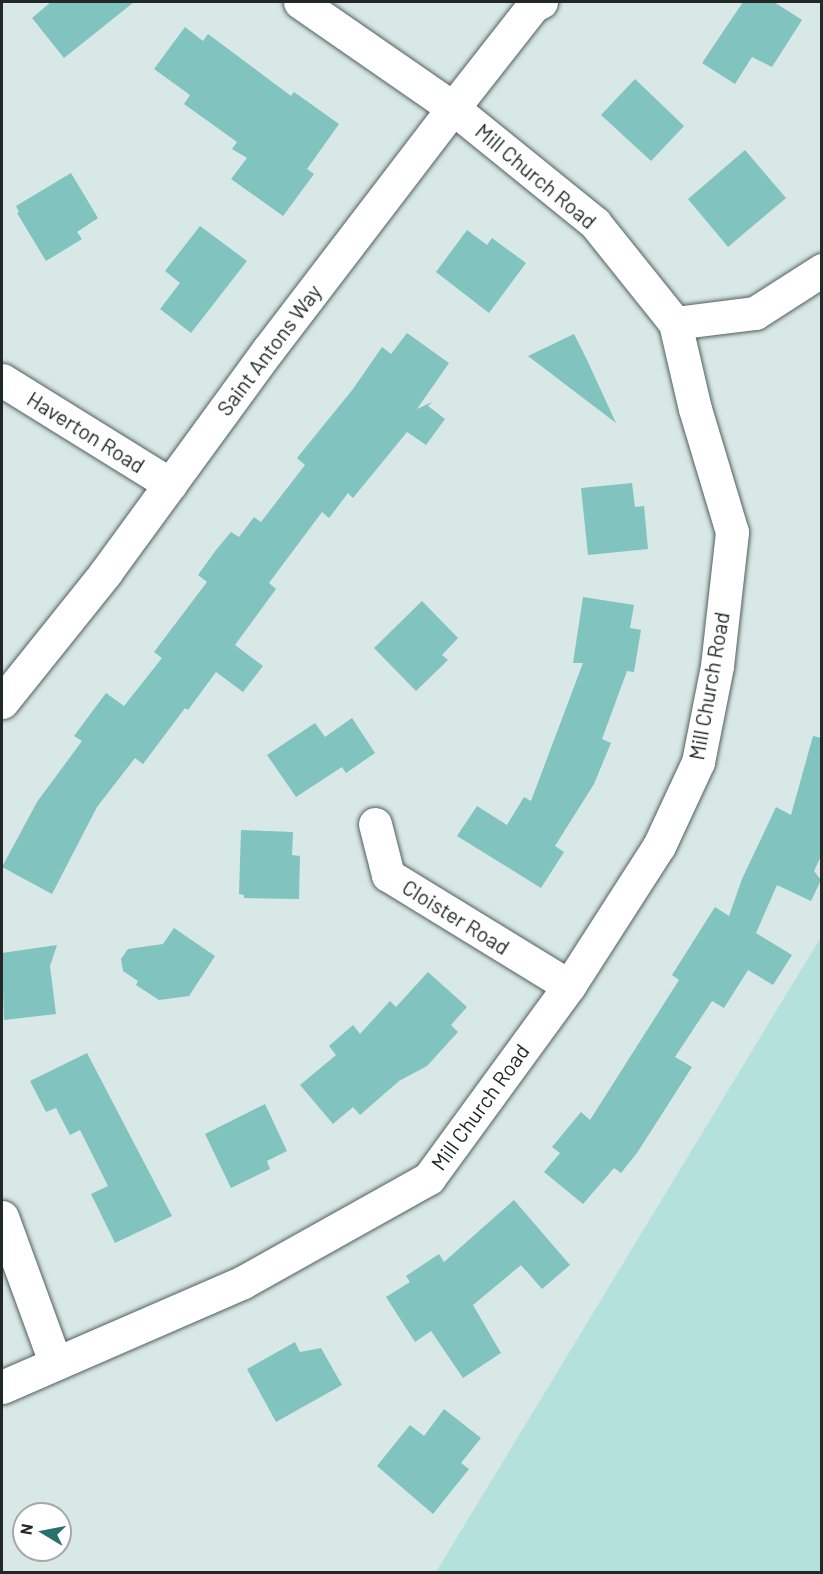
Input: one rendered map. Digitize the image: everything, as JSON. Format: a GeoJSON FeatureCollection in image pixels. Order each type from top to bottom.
{"type":"FeatureCollection","features":[{"type":"Feature","properties":{"kind":"street","name":"Mill Church Road"},"geometry":{"type":"LineString","coordinates":[[2,1387],[243,1282],[429,1178],[568,986],[659,846],[698,762],[717,666],[732,532],[695,409],[675,323],[595,223],[453,108],[300,2]]}},
{"type":"Feature","properties":{"kind":"street","name":"Saint Antons Way"},"geometry":{"type":"LineString","coordinates":[[2,702],[105,572],[268,350],[453,108],[533,6],[541,2]]}},
{"type":"Feature","properties":{"kind":"street"},"geometry":{"type":"LineString","coordinates":[[675,323],[755,313],[822,270]]}},
{"type":"Feature","properties":{"kind":"street","name":"Haverton Road"},"geometry":{"type":"LineString","coordinates":[[2,380],[170,484]]}},
{"type":"Feature","properties":{"kind":"street","name":"Cloister Road"},"geometry":{"type":"LineString","coordinates":[[375,824],[388,875],[568,986]]}},
{"type":"Feature","properties":{"kind":"street"},"geometry":{"type":"LineString","coordinates":[[2,1217],[55,1362]]}},
{"type":"Feature","properties":{"kind":"shaded area"},"geometry":{"type":"Polygon","coordinates":[[[821,937],[821,1572],[436,1572],[821,937]]]}},
{"type":"Feature","properties":{"kind":"building"},"geometry":{"type":"Polygon","coordinates":[[[51,2],[134,2],[64,58],[32,18],[51,2]]]}},
{"type":"Feature","properties":{"kind":"building"},"geometry":{"type":"Polygon","coordinates":[[[743,2],[774,2],[802,20],[772,67],[752,57],[735,84],[702,63],[743,2]]]}},
{"type":"Feature","properties":{"kind":"building"},"geometry":{"type":"Polygon","coordinates":[[[185,27],[203,41],[208,34],[291,96],[294,92],[339,124],[307,169],[314,174],[283,216],[231,179],[247,158],[232,149],[237,142],[184,104],[190,95],[154,69],[185,27]]]}},
{"type":"Feature","properties":{"kind":"building"},"geometry":{"type":"Polygon","coordinates":[[[635,79],[684,126],[651,161],[601,115],[635,79]]]}},
{"type":"Feature","properties":{"kind":"building"},"geometry":{"type":"Polygon","coordinates":[[[745,150],[786,198],[728,247],[688,199],[745,150]]]}},
{"type":"Feature","properties":{"kind":"building"},"geometry":{"type":"Polygon","coordinates":[[[71,173],[98,218],[77,232],[82,239],[46,261],[17,213],[19,212],[16,206],[71,173]]]}},
{"type":"Feature","properties":{"kind":"building"},"geometry":{"type":"Polygon","coordinates":[[[200,226],[247,261],[191,333],[160,309],[180,283],[165,271],[200,226]]]}},
{"type":"Feature","properties":{"kind":"building"},"geometry":{"type":"Polygon","coordinates":[[[467,230],[487,245],[492,238],[526,263],[489,313],[436,272],[467,230]]]}},
{"type":"Feature","properties":{"kind":"building"},"geometry":{"type":"Polygon","coordinates":[[[407,333],[449,363],[417,409],[432,402],[428,406],[445,419],[426,445],[407,432],[353,498],[348,493],[329,518],[322,512],[269,583],[276,589],[235,645],[263,666],[243,692],[216,672],[188,710],[185,708],[143,764],[135,758],[97,807],[52,894],[2,867],[37,802],[82,741],[74,736],[106,693],[124,706],[162,658],[154,652],[207,582],[198,575],[216,550],[231,532],[239,537],[254,517],[261,522],[305,465],[297,458],[353,389],[382,347],[391,354],[407,333]]]}},
{"type":"Feature","properties":{"kind":"building"},"geometry":{"type":"Polygon","coordinates":[[[574,334],[587,360],[616,423],[528,356],[574,334]]]}},
{"type":"Feature","properties":{"kind":"building"},"geometry":{"type":"Polygon","coordinates":[[[632,483],[635,507],[644,506],[648,549],[588,555],[581,488],[632,483]]]}},
{"type":"Feature","properties":{"kind":"building"},"geometry":{"type":"Polygon","coordinates":[[[583,597],[634,605],[630,628],[641,630],[634,672],[627,671],[602,739],[611,743],[594,784],[555,846],[564,852],[541,888],[457,836],[477,806],[507,825],[524,797],[531,801],[583,663],[573,663],[583,597]]]}},
{"type":"Feature","properties":{"kind":"building"},"geometry":{"type":"Polygon","coordinates":[[[422,601],[458,638],[442,655],[448,660],[416,691],[374,648],[422,601]]]}},
{"type":"Feature","properties":{"kind":"building"},"geometry":{"type":"Polygon","coordinates":[[[352,718],[375,753],[346,773],[342,767],[296,797],[267,755],[315,723],[325,737],[352,718]]]}},
{"type":"Feature","properties":{"kind":"building"},"geometry":{"type":"Polygon","coordinates":[[[813,736],[822,738],[822,854],[814,871],[821,880],[811,901],[777,885],[756,933],[792,955],[773,985],[748,970],[724,1008],[712,1001],[675,1057],[692,1067],[637,1153],[621,1173],[614,1168],[583,1204],[544,1172],[560,1153],[552,1147],[581,1112],[590,1120],[679,980],[672,975],[715,907],[729,916],[742,879],[776,807],[791,815],[813,736]]]}},
{"type":"Feature","properties":{"kind":"building"},"geometry":{"type":"Polygon","coordinates":[[[241,830],[293,832],[292,855],[300,856],[299,899],[244,898],[244,895],[239,894],[241,830]]]}},
{"type":"Feature","properties":{"kind":"building"},"geometry":{"type":"Polygon","coordinates":[[[174,928],[215,956],[189,996],[159,1000],[136,985],[138,981],[123,971],[121,959],[128,949],[163,944],[174,928]]]}},
{"type":"Feature","properties":{"kind":"building"},"geometry":{"type":"Polygon","coordinates":[[[57,945],[50,966],[56,1014],[4,1020],[2,953],[57,945]]]}},
{"type":"Feature","properties":{"kind":"building"},"geometry":{"type":"Polygon","coordinates":[[[428,972],[467,1007],[451,1025],[458,1032],[427,1066],[399,1081],[360,1115],[353,1107],[333,1124],[300,1085],[336,1055],[329,1046],[353,1025],[360,1034],[390,1001],[396,1007],[428,972]]]}},
{"type":"Feature","properties":{"kind":"building"},"geometry":{"type":"Polygon","coordinates":[[[87,1053],[172,1216],[115,1243],[91,1194],[108,1186],[80,1130],[70,1135],[56,1108],[46,1112],[30,1081],[87,1053]]]}},
{"type":"Feature","properties":{"kind":"building"},"geometry":{"type":"Polygon","coordinates":[[[265,1104],[287,1151],[267,1161],[270,1169],[231,1188],[205,1134],[265,1104]]]}},
{"type":"Feature","properties":{"kind":"building"},"geometry":{"type":"Polygon","coordinates":[[[514,1200],[570,1265],[542,1289],[521,1265],[473,1305],[501,1353],[463,1378],[431,1331],[415,1342],[386,1297],[410,1282],[406,1276],[439,1254],[444,1262],[514,1200]]]}},
{"type":"Feature","properties":{"kind":"building"},"geometry":{"type":"Polygon","coordinates":[[[295,1342],[300,1352],[321,1348],[342,1385],[276,1422],[247,1369],[295,1342]]]}},
{"type":"Feature","properties":{"kind":"building"},"geometry":{"type":"Polygon","coordinates":[[[444,1409],[481,1438],[461,1463],[469,1469],[433,1514],[377,1466],[410,1425],[424,1436],[444,1409]]]}}]}
